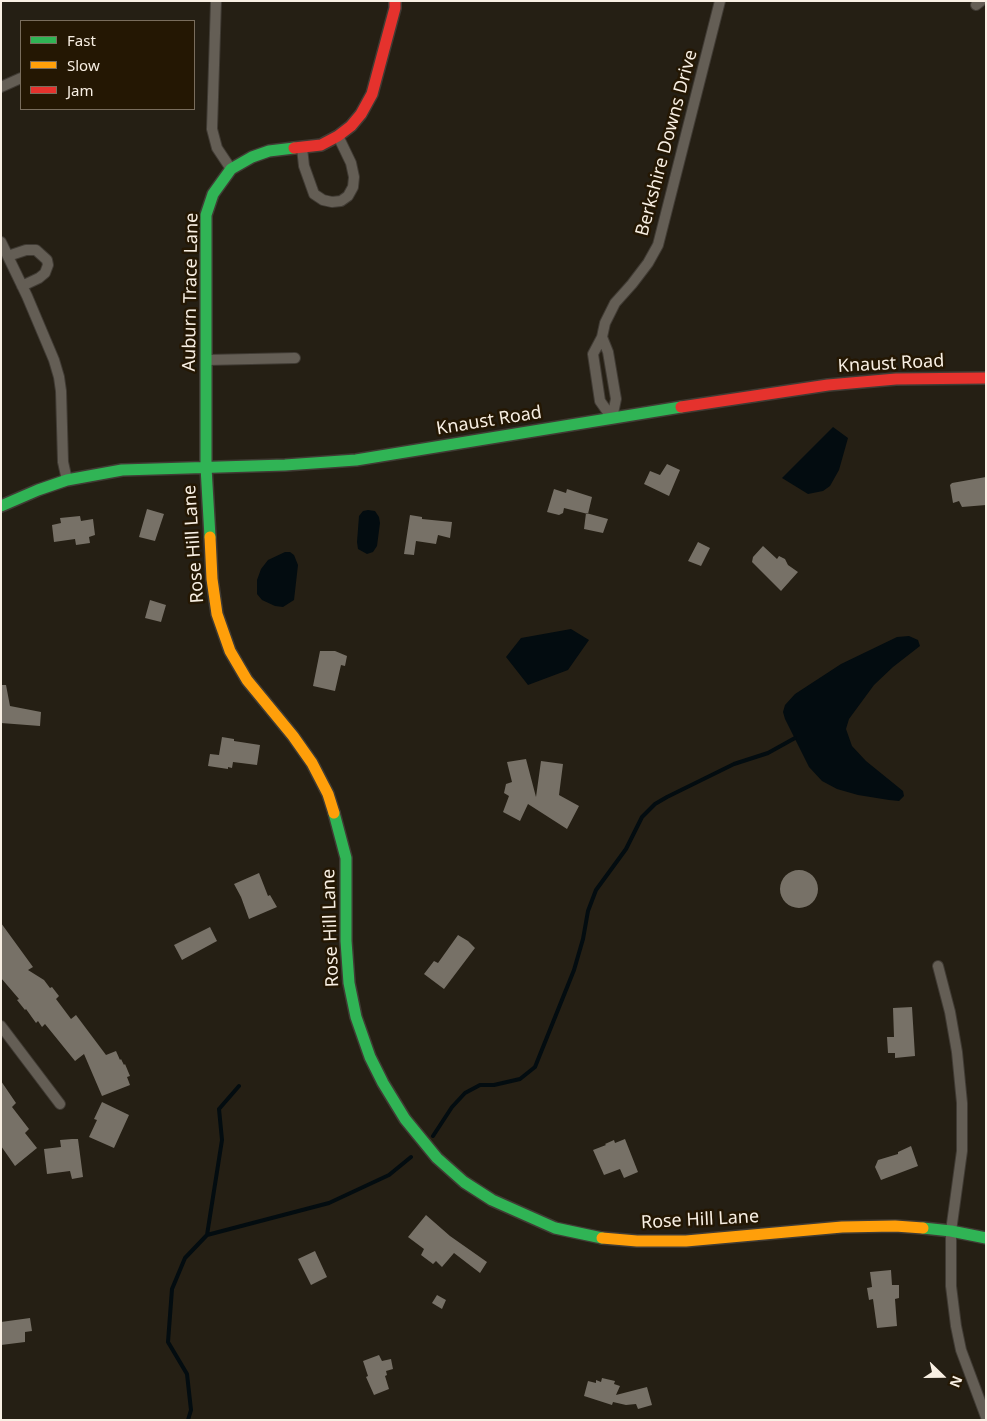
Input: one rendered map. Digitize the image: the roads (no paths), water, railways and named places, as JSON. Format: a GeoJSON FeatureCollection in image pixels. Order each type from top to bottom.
{"type":"FeatureCollection","features":[{"type":"Feature","properties":{"kind":"street"},"geometry":{"type":"LineString","coordinates":[[216,1],[212,129],[217,148],[231,169]]}},
{"type":"Feature","properties":{"kind":"street","name":"Auburn Trace Lane"},"geometry":{"type":"LineString","coordinates":[[206,467],[206,215],[213,194],[231,169],[252,157],[268,151],[321,145],[351,126],[361,114],[372,94],[395,8],[395,1]]}},
{"type":"Feature","properties":{"kind":"street","name":"Berkshire Downs Drive"},"geometry":{"type":"LineString","coordinates":[[612,418],[600,401],[593,354],[602,337],[605,323],[615,303],[648,263],[658,245],[720,1]]}},
{"type":"Feature","properties":{"kind":"street"},"geometry":{"type":"LineString","coordinates":[[1,87],[20,78]]}},
{"type":"Feature","properties":{"kind":"street"},"geometry":{"type":"LineString","coordinates":[[302,148],[304,166],[314,194],[323,200],[341,201],[348,196],[353,187],[354,177],[338,136]]}},
{"type":"Feature","properties":{"kind":"street"},"geometry":{"type":"LineString","coordinates":[[1,242],[54,360],[59,377],[64,462],[67,480]]}},
{"type":"Feature","properties":{"kind":"street"},"geometry":{"type":"LineString","coordinates":[[8,256],[26,250],[36,250],[47,260],[48,265],[45,273],[22,286]]}},
{"type":"Feature","properties":{"kind":"street"},"geometry":{"type":"LineString","coordinates":[[602,337],[608,352],[616,399],[612,418]]}},
{"type":"Feature","properties":{"kind":"street"},"geometry":{"type":"LineString","coordinates":[[207,360],[296,358]]}},
{"type":"Feature","properties":{"kind":"street","name":"Knaust Road"},"geometry":{"type":"LineString","coordinates":[[1,506],[67,480],[122,470],[284,465],[356,460],[828,385],[896,379],[986,378]]}},
{"type":"Feature","properties":{"kind":"street","name":"Rose Hill Lane"},"geometry":{"type":"LineString","coordinates":[[206,467],[212,579],[217,614],[230,651],[248,680],[312,763],[328,794],[338,823],[346,858],[346,941],[349,983],[356,1017],[370,1057],[383,1083],[406,1119],[437,1158],[464,1182],[492,1200],[555,1228],[599,1238],[637,1241],[686,1241],[842,1227],[895,1226],[951,1231],[986,1238]]}},
{"type":"Feature","properties":{"kind":"street"},"geometry":{"type":"LineString","coordinates":[[938,966],[958,1052],[962,1103],[962,1151],[951,1231],[951,1286],[961,1350],[986,1417]]}},
{"type":"Feature","properties":{"kind":"street"},"geometry":{"type":"LineString","coordinates":[[1,1026],[60,1104]]}},
{"type":"Feature","properties":{"kind":"waterway"},"geometry":{"type":"LineString","coordinates":[[433,1136],[452,1107],[465,1093],[480,1085],[494,1085],[520,1079],[535,1067],[574,970],[583,939],[588,911],[596,890],[626,849],[642,817],[655,804],[667,797],[734,764],[768,753],[795,738]]}},
{"type":"Feature","properties":{"kind":"waterway"},"geometry":{"type":"LineString","coordinates":[[207,1235],[222,1140],[219,1109],[239,1086]]}},
{"type":"Feature","properties":{"kind":"waterway"},"geometry":{"type":"LineString","coordinates":[[188,1420],[191,1410],[187,1374],[168,1342],[172,1289],[185,1258],[207,1235],[329,1203],[389,1175],[411,1157]]}}]}
